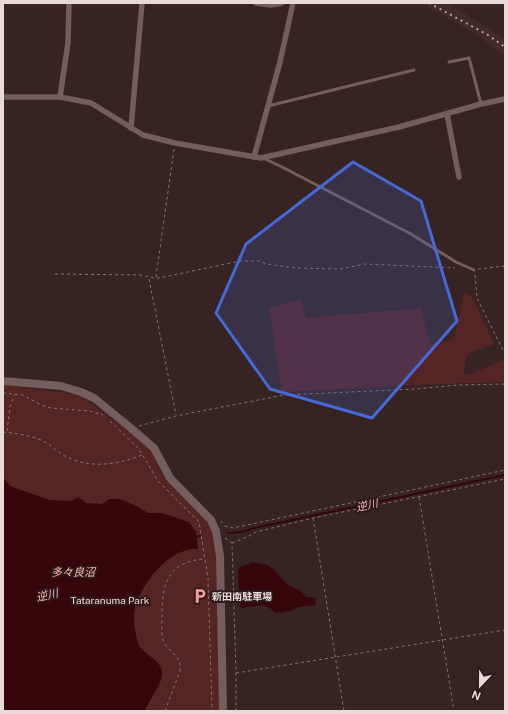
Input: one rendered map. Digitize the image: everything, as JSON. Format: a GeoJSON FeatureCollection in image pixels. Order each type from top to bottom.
{"type":"FeatureCollection","features":[{"type":"Feature","properties":{"kind":"street"},"geometry":{"type":"LineString","coordinates":[[60,97],[68,43],[69,3]]}},
{"type":"Feature","properties":{"kind":"street"},"geometry":{"type":"LineString","coordinates":[[131,128],[142,3]]}},
{"type":"Feature","properties":{"kind":"street"},"geometry":{"type":"LineString","coordinates":[[256,3],[271,5],[282,3]]}},
{"type":"Feature","properties":{"kind":"street"},"geometry":{"type":"LineString","coordinates":[[254,157],[280,62],[293,3]]}},
{"type":"Feature","properties":{"kind":"street"},"geometry":{"type":"LineString","coordinates":[[3,97],[60,97],[92,103],[143,135],[175,143],[261,158],[399,127],[481,104],[505,99]]}},
{"type":"Feature","properties":{"kind":"street"},"geometry":{"type":"LineString","coordinates":[[447,114],[459,177]]}},
{"type":"Feature","properties":{"kind":"street"},"geometry":{"type":"LineString","coordinates":[[3,380],[68,387],[94,398],[154,448],[170,478],[206,514],[214,525],[220,556],[223,711]]}},
{"type":"Feature","properties":{"kind":"lane"},"geometry":{"type":"LineString","coordinates":[[449,62],[469,58],[481,104]]}},
{"type":"Feature","properties":{"kind":"lane"},"geometry":{"type":"LineString","coordinates":[[267,106],[414,70]]}},
{"type":"Feature","properties":{"kind":"lane"},"geometry":{"type":"LineString","coordinates":[[261,158],[282,167],[411,234],[466,267],[474,270]]}},
{"type":"Feature","properties":{"kind":"path"},"geometry":{"type":"LineString","coordinates":[[156,278],[175,143]]}},
{"type":"Feature","properties":{"kind":"path"},"geometry":{"type":"LineString","coordinates":[[55,274],[140,275],[149,278],[156,278],[240,261],[260,261],[266,264],[296,268],[340,269],[365,264],[466,267]]}},
{"type":"Feature","properties":{"kind":"path"},"geometry":{"type":"LineString","coordinates":[[505,266],[474,270],[477,298],[505,354]]}},
{"type":"Feature","properties":{"kind":"path"},"geometry":{"type":"LineString","coordinates":[[149,278],[176,416]]}},
{"type":"Feature","properties":{"kind":"path"},"geometry":{"type":"LineString","coordinates":[[132,429],[145,423],[176,416],[284,395],[414,389],[458,385],[505,384]]}},
{"type":"Feature","properties":{"kind":"path"},"geometry":{"type":"LineString","coordinates":[[3,393],[23,395],[41,405],[50,408],[89,411],[103,415]]}},
{"type":"Feature","properties":{"kind":"path"},"geometry":{"type":"LineString","coordinates":[[7,432],[10,406],[15,394]]}},
{"type":"Feature","properties":{"kind":"path"},"geometry":{"type":"LineString","coordinates":[[108,420],[139,449],[158,481],[199,522],[208,578],[212,711]]}},
{"type":"Feature","properties":{"kind":"path"},"geometry":{"type":"LineString","coordinates":[[3,432],[37,438],[64,456],[89,464],[102,465],[126,461],[142,454]]}},
{"type":"Feature","properties":{"kind":"path"},"geometry":{"type":"LineString","coordinates":[[220,520],[226,526],[233,528],[505,470]]}},
{"type":"Feature","properties":{"kind":"path"},"geometry":{"type":"LineString","coordinates":[[232,543],[256,532],[313,518],[505,479]]}},
{"type":"Feature","properties":{"kind":"path"},"geometry":{"type":"LineString","coordinates":[[419,497],[454,711]]}},
{"type":"Feature","properties":{"kind":"path"},"geometry":{"type":"LineString","coordinates":[[313,518],[344,711]]}},
{"type":"Feature","properties":{"kind":"path"},"geometry":{"type":"LineString","coordinates":[[224,530],[226,526]]}},
{"type":"Feature","properties":{"kind":"path"},"geometry":{"type":"LineString","coordinates":[[223,535],[232,543]]}},
{"type":"Feature","properties":{"kind":"path"},"geometry":{"type":"LineString","coordinates":[[232,543],[236,711]]}},
{"type":"Feature","properties":{"kind":"path"},"geometry":{"type":"LineString","coordinates":[[165,711],[181,666],[178,657],[167,647],[162,636],[163,591],[166,582],[181,565],[194,560],[205,559]]}},
{"type":"Feature","properties":{"kind":"path"},"geometry":{"type":"LineString","coordinates":[[236,673],[505,630]]}},
{"type":"Feature","properties":{"kind":"highlighted area"},"geometry":{"type":"Polygon","coordinates":[[[353,162],[421,201],[457,321],[372,418],[270,389],[216,313],[246,244],[353,162]]]}},
{"type":"Feature","properties":{"kind":"shaded area"},"geometry":{"type":"Polygon","coordinates":[[[418,3],[447,3],[492,30],[505,40],[505,53],[503,55],[480,37],[438,12],[418,3]]]}},
{"type":"Feature","properties":{"kind":"green space"},"geometry":{"type":"Polygon","coordinates":[[[464,293],[472,297],[494,344],[467,354],[463,375],[471,374],[505,359],[505,382],[282,392],[269,308],[301,299],[306,318],[421,308],[430,344],[454,339],[464,293]]]}},
{"type":"Feature","properties":{"kind":"green space","name":"Tataranuma Park"},"geometry":{"type":"Polygon","coordinates":[[[3,385],[68,394],[71,393],[82,397],[147,445],[162,474],[207,520],[212,529],[216,555],[220,711],[3,711],[3,385]]]}},
{"type":"Feature","properties":{"kind":"water","name":"多々良沼"},"geometry":{"type":"Polygon","coordinates":[[[3,477],[10,486],[49,500],[71,501],[78,497],[86,503],[102,504],[109,499],[120,499],[148,513],[162,513],[189,522],[196,532],[198,549],[188,550],[168,559],[145,585],[136,604],[134,622],[137,640],[142,649],[158,663],[162,673],[158,687],[145,711],[3,711],[3,477]]]}},
{"type":"Feature","properties":{"kind":"water"},"geometry":{"type":"Polygon","coordinates":[[[251,562],[267,565],[273,569],[287,584],[301,591],[306,597],[316,598],[315,605],[298,607],[291,611],[276,613],[264,606],[242,608],[240,606],[238,568],[251,562]]]}},
{"type":"Feature","properties":{"kind":"waterway","name":"逆川"},"geometry":{"type":"LineString","coordinates":[[228,533],[242,532],[254,528],[505,475]]}},
{"type":"Feature","properties":{"kind":"waterway","name":"逆川"},"geometry":{"type":"LineString","coordinates":[[195,537],[200,536]]}},
{"type":"Feature","properties":{"kind":"railway"},"geometry":{"type":"LineString","coordinates":[[429,3],[488,35],[505,47]]}},
{"type":"Feature","properties":{"kind":"place","name":"新田南駐車場"},"geometry":{"type":"Point","coordinates":[200,596]}}]}
